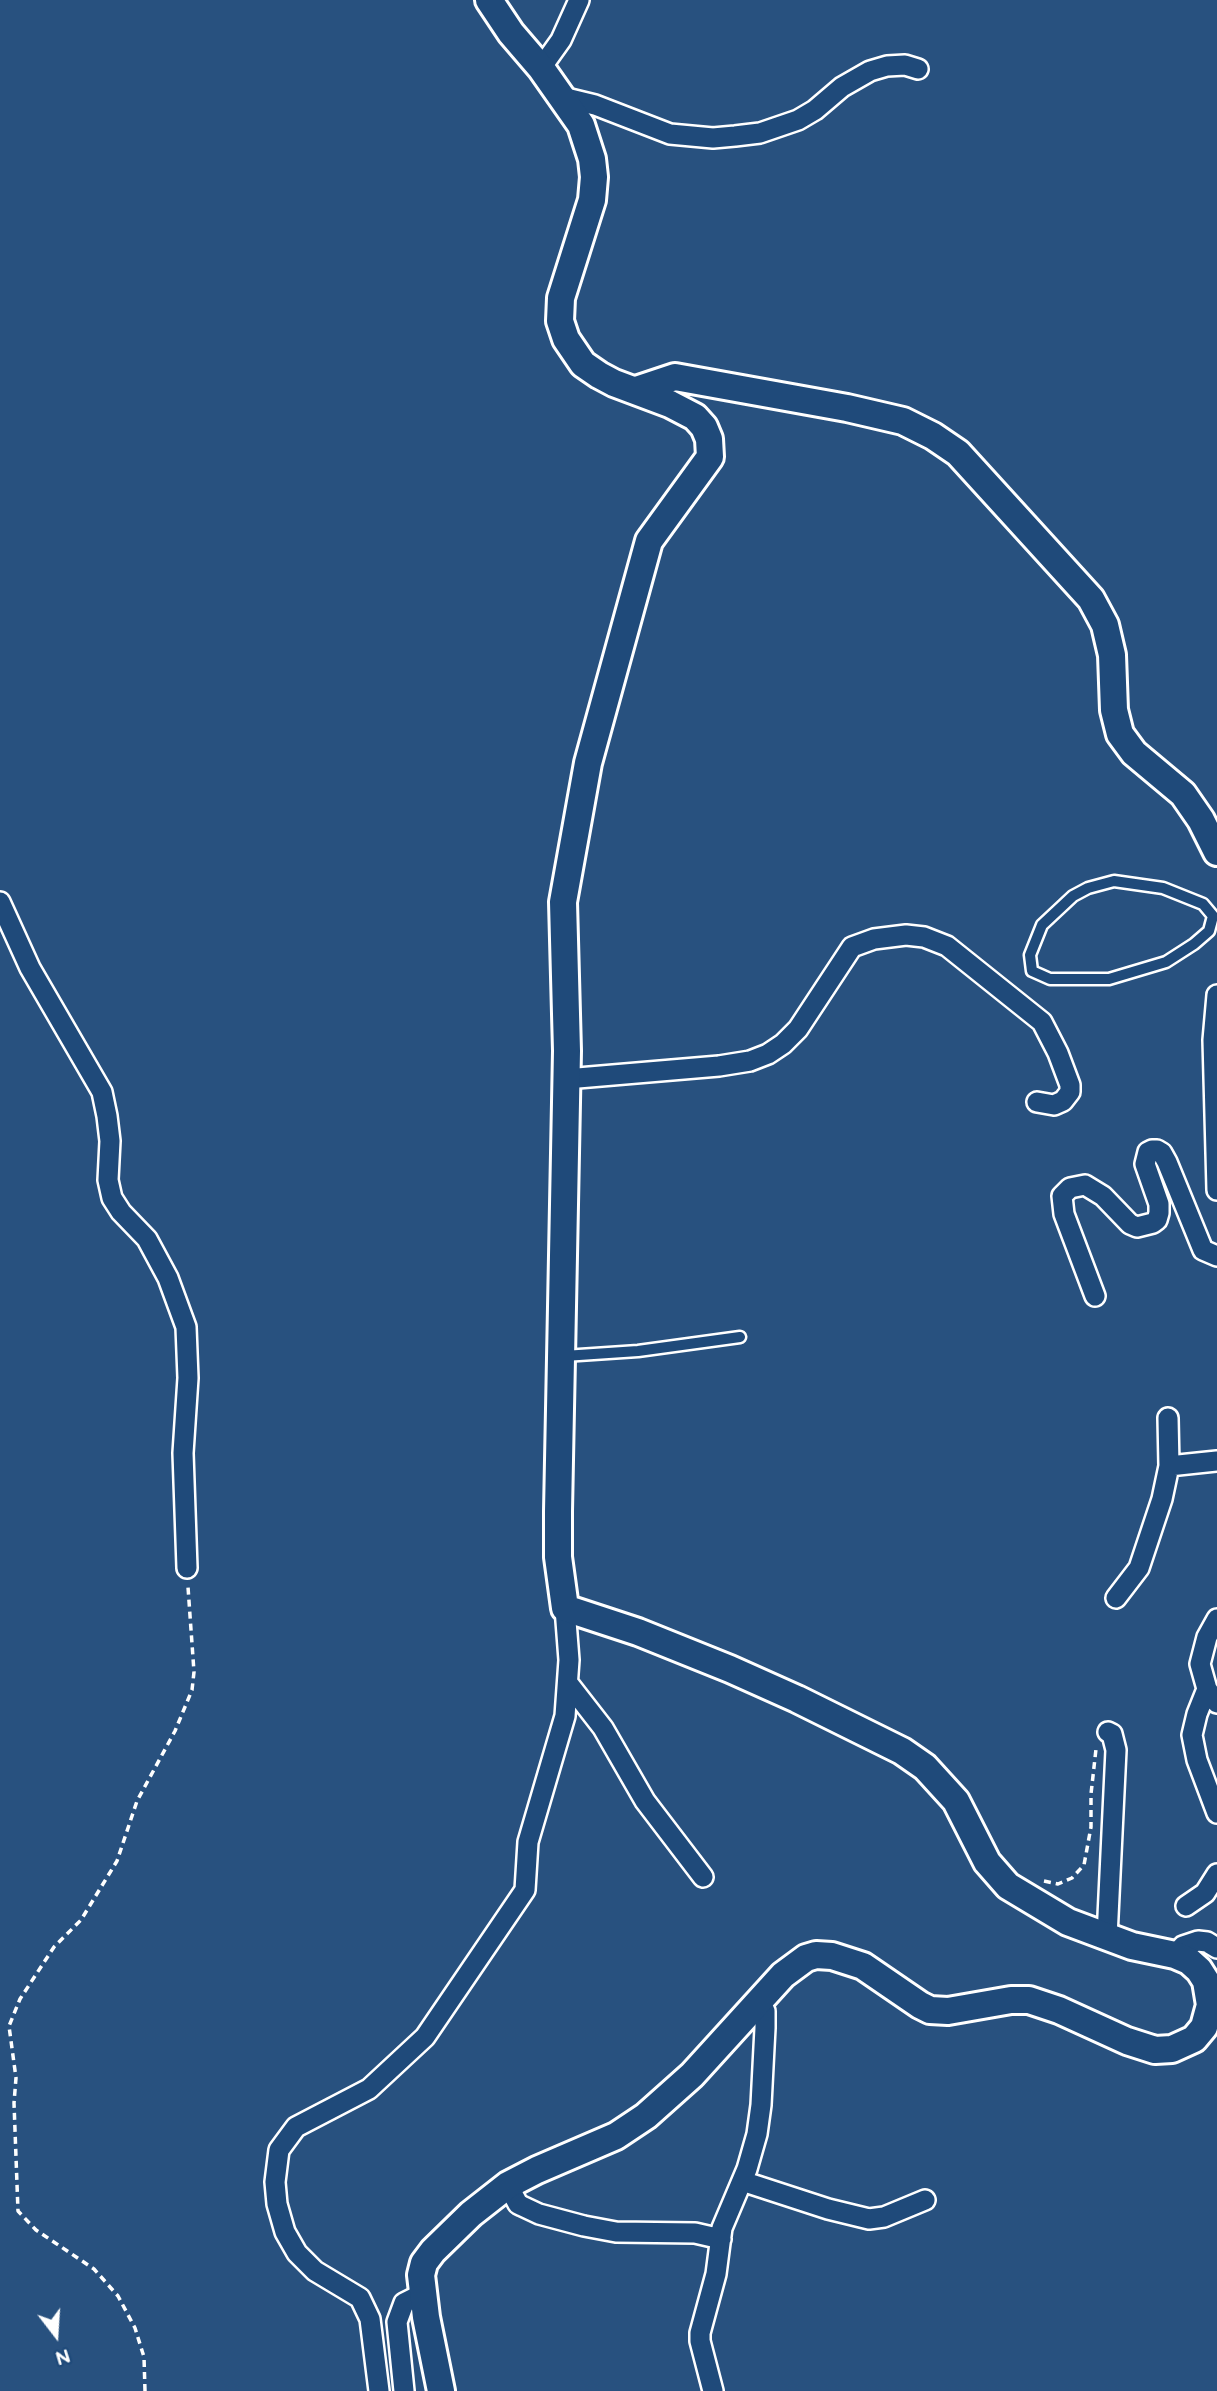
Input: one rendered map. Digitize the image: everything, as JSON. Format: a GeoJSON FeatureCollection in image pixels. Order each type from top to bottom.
{"type":"FeatureCollection","features":[{"type":"Feature","properties":{"kind":"street"},"geometry":{"type":"LineString","coordinates":[[379,2391],[370,2319],[360,2298],[315,2271],[298,2253],[285,2232],[277,2204],[275,2182],[279,2150],[296,2127],[369,2089],[425,2037],[525,1890],[528,1842],[565,1716],[569,1660],[558,1557],[566,1079],[564,902],[588,762],[649,541],[710,457],[709,439],[704,427],[695,417],[614,383],[583,364],[566,339],[560,321],[561,298],[592,200],[592,159],[582,125],[541,68],[510,33],[489,0]]}},
{"type":"Feature","properties":{"kind":"street"},"geometry":{"type":"LineString","coordinates":[[541,68],[561,40],[579,0]]}},
{"type":"Feature","properties":{"kind":"street"},"geometry":{"type":"LineString","coordinates":[[562,97],[595,104],[670,134],[713,138],[760,133],[798,120],[816,110],[842,87],[870,71],[905,65],[918,69]]}},
{"type":"Feature","properties":{"kind":"street"},"geometry":{"type":"LineString","coordinates":[[636,390],[675,377],[847,408],[903,421],[933,436],[958,453],[1091,599],[1105,625],[1112,655],[1114,710],[1120,734],[1134,753],[1183,794],[1217,852]]}},
{"type":"Feature","properties":{"kind":"street"},"geometry":{"type":"LineString","coordinates":[[0,902],[30,968],[102,1092],[110,1141],[108,1180],[112,1198],[121,1212],[146,1238],[168,1278],[186,1327],[188,1378],[183,1453],[187,1568]]}},
{"type":"Feature","properties":{"kind":"street"},"geometry":{"type":"LineString","coordinates":[[566,1079],[719,1066],[750,1061],[768,1054],[798,1029],[852,947],[874,939],[906,935],[923,937],[947,946],[1042,1022],[1058,1053],[1070,1092],[1063,1101],[1054,1105],[1037,1102]]}},
{"type":"Feature","properties":{"kind":"street"},"geometry":{"type":"LineString","coordinates":[[1217,995],[1213,1040],[1217,1189]]}},
{"type":"Feature","properties":{"kind":"street"},"geometry":{"type":"LineString","coordinates":[[1095,1296],[1064,1214],[1062,1196],[1070,1188],[1085,1185],[1103,1196],[1130,1224],[1137,1227],[1153,1223],[1157,1220],[1159,1204],[1145,1164],[1146,1156],[1152,1150],[1162,1153],[1167,1161],[1203,1250],[1217,1256]]}},
{"type":"Feature","properties":{"kind":"street"},"geometry":{"type":"LineString","coordinates":[[1116,1598],[1139,1568],[1163,1499],[1169,1466],[1168,1418]]}},
{"type":"Feature","properties":{"kind":"street"},"geometry":{"type":"LineString","coordinates":[[1169,1466],[1217,1461]]}},
{"type":"Feature","properties":{"kind":"street"},"geometry":{"type":"LineString","coordinates":[[441,2391],[422,2269],[433,2250],[471,2214],[508,2185],[616,2136],[632,2126],[692,2075],[796,1963],[816,1955],[832,1956],[863,1966],[920,2006],[930,2010],[948,2011],[1011,2000],[1029,2000],[1059,2010],[1138,2046],[1162,2050],[1180,2047],[1194,2039],[1204,2027],[1210,2005],[1206,1981],[1189,1961],[1107,1937],[1068,1922],[1008,1886],[987,1862],[956,1801],[925,1767],[902,1751],[730,1669],[638,1632],[565,1608]]}},
{"type":"Feature","properties":{"kind":"street"},"geometry":{"type":"LineString","coordinates":[[1217,1619],[1207,1637],[1200,1664],[1212,1696],[1197,1714],[1192,1735],[1197,1760],[1217,1813]]}},
{"type":"Feature","properties":{"kind":"street"},"geometry":{"type":"LineString","coordinates":[[568,1684],[603,1728],[645,1801],[702,1877]]}},
{"type":"Feature","properties":{"kind":"street"},"geometry":{"type":"LineString","coordinates":[[1107,1937],[1116,1750],[1112,1734],[1108,1732]]}},
{"type":"Feature","properties":{"kind":"street"},"geometry":{"type":"LineString","coordinates":[[1186,1906],[1205,1893],[1217,1874]]}},
{"type":"Feature","properties":{"kind":"street"},"geometry":{"type":"LineString","coordinates":[[1175,1955],[1183,1946],[1198,1941],[1207,1942],[1217,1948]]}},
{"type":"Feature","properties":{"kind":"street"},"geometry":{"type":"LineString","coordinates":[[713,2391],[700,2333],[716,2274],[726,2217],[753,2149],[761,2105],[765,2011],[759,2000]]}},
{"type":"Feature","properties":{"kind":"street"},"geometry":{"type":"LineString","coordinates":[[742,2181],[828,2209],[869,2219],[884,2217],[925,2200]]}},
{"type":"Feature","properties":{"kind":"street"},"geometry":{"type":"LineString","coordinates":[[508,2185],[522,2207],[584,2226],[616,2232],[695,2233],[721,2239]]}},
{"type":"Feature","properties":{"kind":"street"},"geometry":{"type":"LineString","coordinates":[[404,2391],[397,2322],[404,2303],[424,2293]]}},
{"type":"Feature","properties":{"kind":"lane"},"geometry":{"type":"LineString","coordinates":[[1114,881],[1163,888],[1203,904],[1215,915],[1209,931],[1194,944],[1166,962],[1128,974],[1109,979],[1050,979],[1032,971],[1030,955],[1042,925],[1059,906],[1088,888],[1114,881]]}},
{"type":"Feature","properties":{"kind":"lane"},"geometry":{"type":"LineString","coordinates":[[561,1356],[638,1351],[740,1337]]}},
{"type":"Feature","properties":{"kind":"path"},"geometry":{"type":"LineString","coordinates":[[145,2391],[144,2357],[135,2328],[118,2296],[94,2269],[36,2230],[18,2211],[14,2103],[16,2078],[9,2026],[20,1999],[54,1947],[81,1920],[117,1860],[137,1801],[175,1731],[192,1690],[194,1672],[187,1568]]}},
{"type":"Feature","properties":{"kind":"path"},"geometry":{"type":"LineString","coordinates":[[1041,1881],[1058,1884],[1072,1878],[1084,1865],[1091,1827],[1096,1744],[1100,1735],[1108,1732]]}}]}
